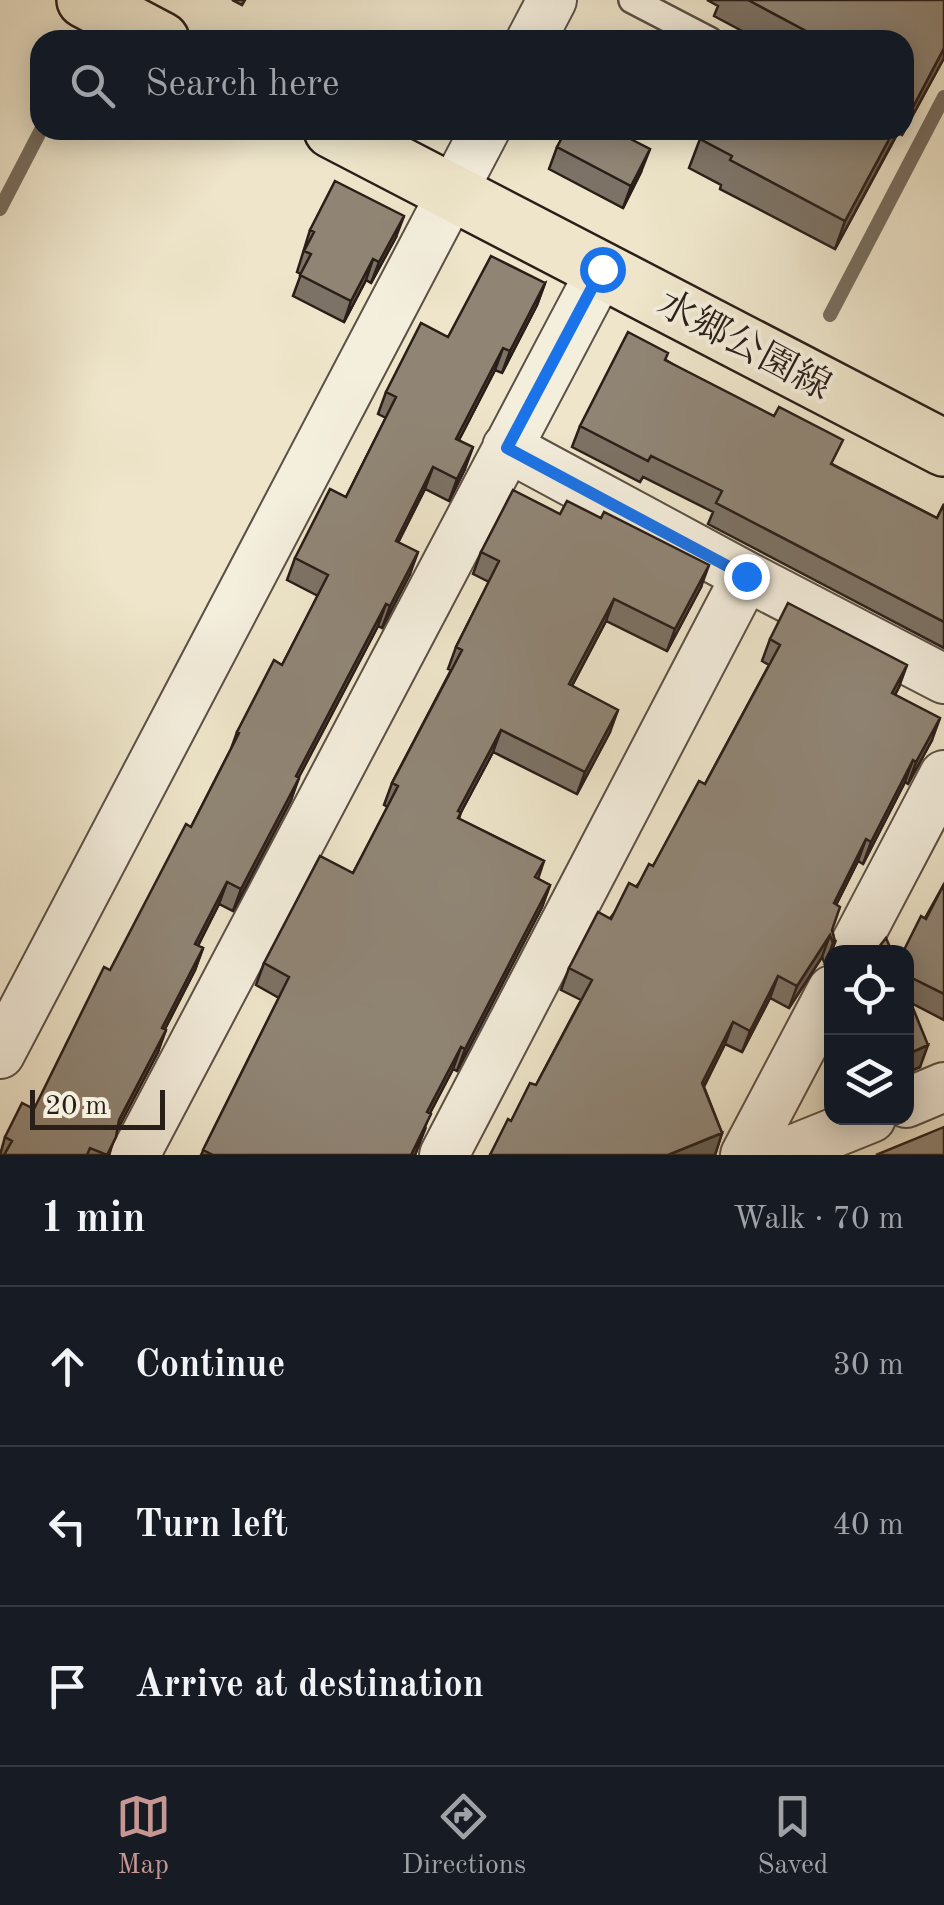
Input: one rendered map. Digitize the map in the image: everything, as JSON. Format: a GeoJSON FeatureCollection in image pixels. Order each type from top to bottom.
{"type":"FeatureCollection","features":[{"type":"Feature","properties":{"kind":"main road"},"geometry":{"type":"LineString","coordinates":[[85,0],[142,30]]}},
{"type":"Feature","properties":{"kind":"main road","name":"水郷公園線"},"geometry":{"type":"LineString","coordinates":[[351,140],[944,448]]}},
{"type":"Feature","properties":{"kind":"street"},"geometry":{"type":"LineString","coordinates":[[537,30],[552,0]]}},
{"type":"Feature","properties":{"kind":"street"},"geometry":{"type":"LineString","coordinates":[[0,1054],[480,140]]}},
{"type":"Feature","properties":{"kind":"street"},"geometry":{"type":"LineString","coordinates":[[135,1155],[602,269]]}},
{"type":"Feature","properties":{"kind":"street"},"geometry":{"type":"LineString","coordinates":[[507,448],[944,679]]}},
{"type":"Feature","properties":{"kind":"street"},"geometry":{"type":"LineString","coordinates":[[444,1155],[746,576]]}},
{"type":"Feature","properties":{"kind":"street"},"geometry":{"type":"LineString","coordinates":[[855,945],[944,774]]}},
{"type":"Feature","properties":{"kind":"street"},"geometry":{"type":"LineString","coordinates":[[745,1155],[824,1005]]}},
{"type":"Feature","properties":{"kind":"street"},"geometry":{"type":"LineString","coordinates":[[914,1100],[944,1087]]}},
{"type":"Feature","properties":{"kind":"street"},"geometry":{"type":"LineString","coordinates":[[779,1155],[853,1125]]}},
{"type":"Feature","properties":{"kind":"lane"},"geometry":{"type":"LineString","coordinates":[[632,0],[689,30]]}},
{"type":"Feature","properties":{"kind":"building"},"geometry":{"type":"Polygon","coordinates":[[[748,0],[944,0],[944,48],[914,105],[914,30],[804,30],[748,0]]]}},
{"type":"Feature","properties":{"kind":"building"},"geometry":{"type":"Polygon","coordinates":[[[561,140],[632,140],[650,149],[631,186],[557,147],[561,140]]]}},
{"type":"Feature","properties":{"kind":"building"},"geometry":{"type":"Polygon","coordinates":[[[702,140],[889,140],[845,221],[730,160],[732,156],[702,140]]]}},
{"type":"Feature","properties":{"kind":"building"},"geometry":{"type":"Polygon","coordinates":[[[335,181],[404,216],[379,262],[373,259],[351,301],[300,275],[311,254],[304,251],[314,232],[310,230],[335,181]]]}},
{"type":"Feature","properties":{"kind":"building"},"geometry":{"type":"Polygon","coordinates":[[[491,256],[545,283],[510,351],[503,348],[456,439],[473,447],[457,479],[433,467],[396,541],[418,552],[390,606],[386,604],[241,889],[227,882],[195,944],[203,948],[119,1120],[107,1155],[90,1148],[87,1155],[4,1155],[12,1141],[5,1137],[22,1103],[34,1109],[104,967],[110,970],[186,824],[191,827],[274,660],[282,665],[328,575],[295,558],[330,489],[346,497],[396,397],[386,392],[421,323],[448,337],[491,256]]]}},
{"type":"Feature","properties":{"kind":"building"},"geometry":{"type":"Polygon","coordinates":[[[628,332],[668,353],[665,360],[774,416],[779,407],[843,440],[831,464],[937,518],[944,504],[944,622],[716,503],[722,491],[651,456],[648,461],[580,426],[628,332]]]}},
{"type":"Feature","properties":{"kind":"building"},"geometry":{"type":"Polygon","coordinates":[[[513,490],[560,514],[567,501],[601,518],[604,512],[709,565],[675,629],[614,599],[569,684],[618,710],[585,772],[501,730],[458,811],[458,818],[544,861],[535,877],[550,885],[465,1049],[461,1047],[427,1112],[431,1114],[411,1155],[210,1155],[203,1150],[289,977],[264,963],[320,856],[353,873],[398,786],[392,783],[462,650],[456,647],[499,561],[481,552],[513,490]]]}},
{"type":"Feature","properties":{"kind":"building"},"geometry":{"type":"Polygon","coordinates":[[[788,603],[907,665],[892,693],[940,718],[916,762],[913,760],[871,842],[866,839],[834,903],[840,907],[832,930],[835,942],[830,935],[797,986],[778,976],[750,1031],[733,1022],[702,1083],[722,1133],[668,1155],[490,1155],[530,1083],[536,1085],[592,980],[569,968],[598,912],[611,919],[629,883],[637,887],[649,864],[653,866],[699,781],[705,784],[780,645],[770,639],[788,603]]]}},
{"type":"Feature","properties":{"kind":"building"},"geometry":{"type":"Polygon","coordinates":[[[944,884],[944,994],[914,979],[914,945],[906,945],[921,916],[926,919],[944,884]]]}},
{"type":"Feature","properties":{"kind":"building"},"geometry":{"type":"Polygon","coordinates":[[[914,1011],[928,1045],[914,1051],[914,1011]]]}},
{"type":"Feature","properties":{"kind":"building"},"geometry":{"type":"Polygon","coordinates":[[[944,1127],[944,1155],[876,1155],[944,1127]]]}},
{"type":"Feature","properties":{"kind":"waterway"},"geometry":{"type":"LineString","coordinates":[[830,315],[944,97]]}},
{"type":"Feature","properties":{"kind":"waterway"},"geometry":{"type":"LineString","coordinates":[[0,209],[36,140]]}},
{"type":"Feature","properties":{"kind":"route"},"geometry":{"type":"LineString","coordinates":[[602,269],[507,448],[746,576]]}}]}
